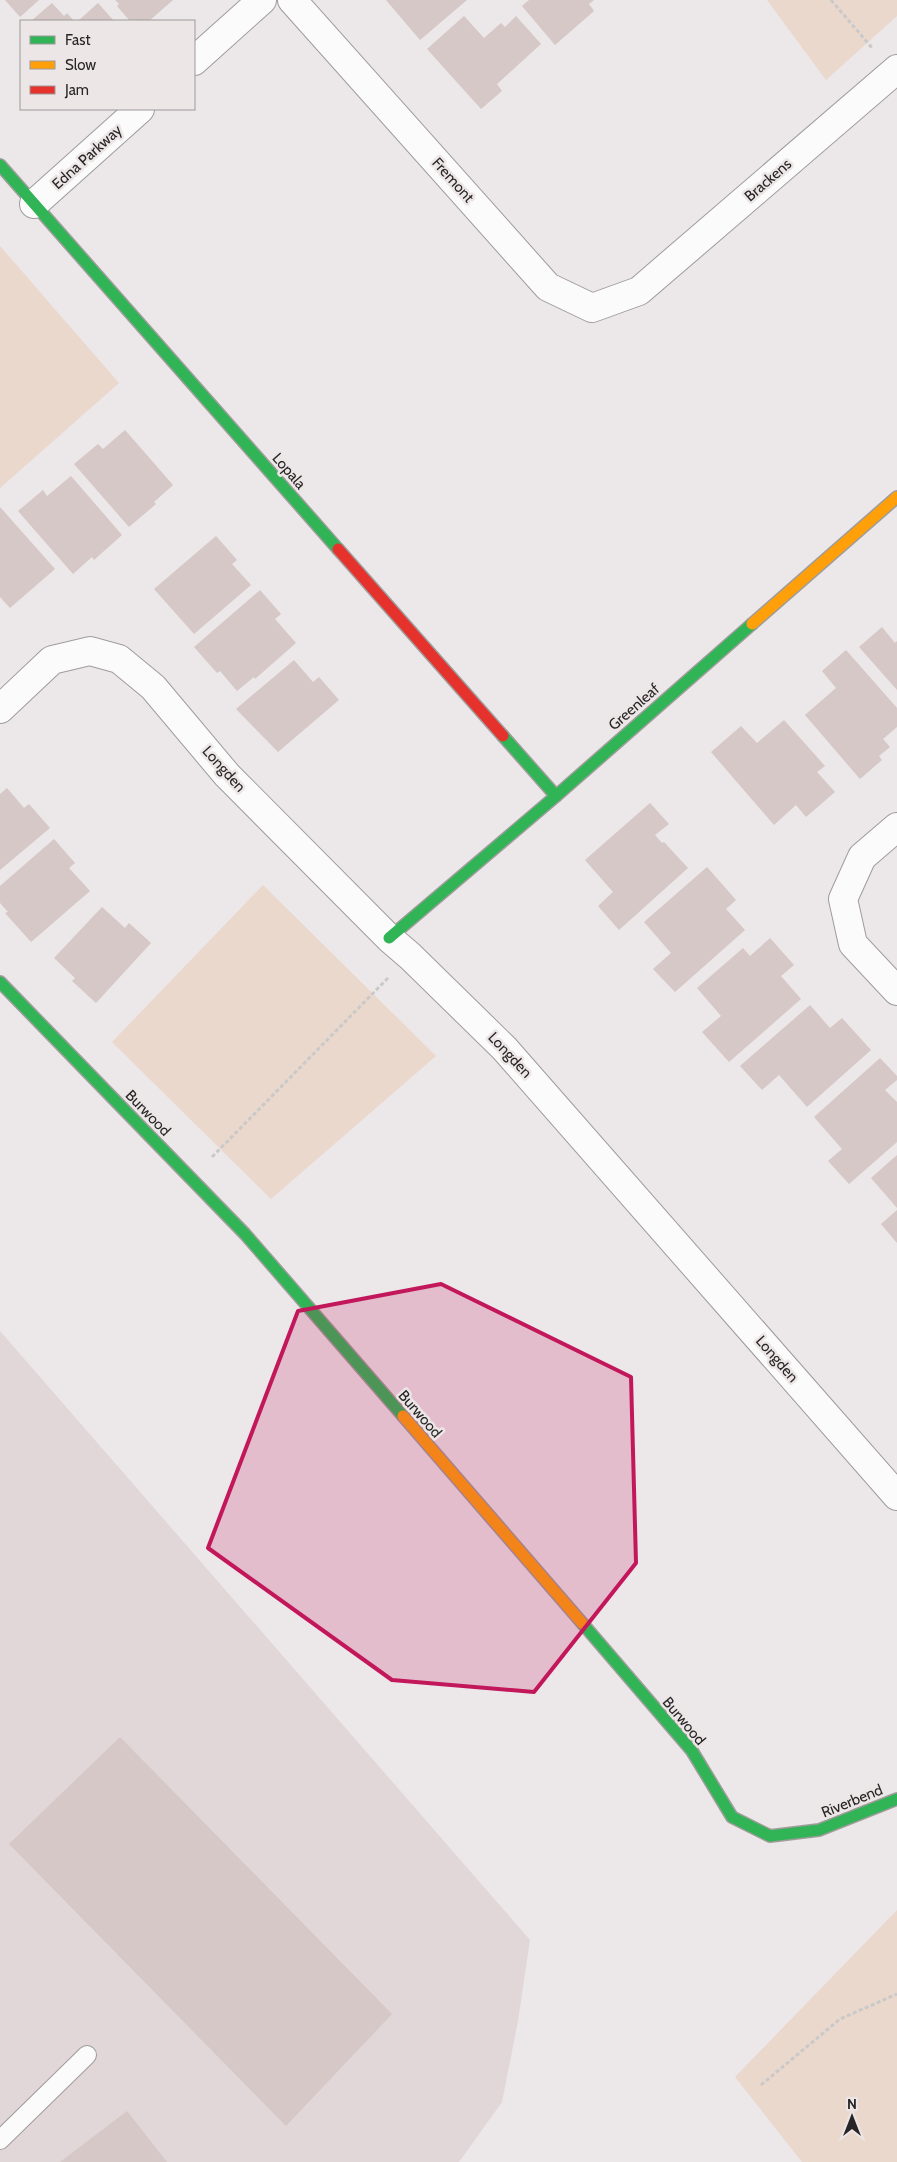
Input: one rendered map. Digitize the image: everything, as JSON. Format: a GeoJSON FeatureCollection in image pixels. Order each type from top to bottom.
{"type":"FeatureCollection","features":[{"type":"Feature","properties":{"kind":"street"},"geometry":{"type":"LineString","coordinates":[[195,60],[262,0]]}},
{"type":"Feature","properties":{"kind":"street","name":"Fremont"},"geometry":{"type":"LineString","coordinates":[[292,0],[548,287],[592,308],[639,291]]}},
{"type":"Feature","properties":{"kind":"street","name":"Brackens"},"geometry":{"type":"LineString","coordinates":[[639,291],[895,71]]}},
{"type":"Feature","properties":{"kind":"street","name":"Edna Parkway"},"geometry":{"type":"LineString","coordinates":[[34,204],[139,110]]}},
{"type":"Feature","properties":{"kind":"street","name":"Lopala"},"geometry":{"type":"LineString","coordinates":[[0,165],[556,796]]}},
{"type":"Feature","properties":{"kind":"street","name":"Greenleaf"},"geometry":{"type":"LineString","coordinates":[[389,938],[556,796],[897,497]]}},
{"type":"Feature","properties":{"kind":"street","name":"Longden"},"geometry":{"type":"LineString","coordinates":[[0,709],[52,660],[90,651],[119,659],[153,687],[227,775],[389,938],[410,956],[504,1048],[897,1496]]}},
{"type":"Feature","properties":{"kind":"street"},"geometry":{"type":"LineString","coordinates":[[897,827],[862,857],[843,899],[853,944],[897,991]]}},
{"type":"Feature","properties":{"kind":"street","name":"Burwood"},"geometry":{"type":"LineString","coordinates":[[0,982],[246,1234],[692,1752],[732,1817],[770,1836],[819,1830]]}},
{"type":"Feature","properties":{"kind":"street","name":"Riverbend"},"geometry":{"type":"LineString","coordinates":[[819,1830],[897,1799]]}},
{"type":"Feature","properties":{"kind":"lane"},"geometry":{"type":"LineString","coordinates":[[0,2140],[87,2055]]}},
{"type":"Feature","properties":{"kind":"path"},"geometry":{"type":"LineString","coordinates":[[832,0],[895,71]]}},
{"type":"Feature","properties":{"kind":"path"},"geometry":{"type":"LineString","coordinates":[[191,1179],[410,956]]}},
{"type":"Feature","properties":{"kind":"path"},"geometry":{"type":"LineString","coordinates":[[761,2085],[840,2019],[897,1994]]}},
{"type":"Feature","properties":{"kind":"highlighted area"},"geometry":{"type":"Polygon","coordinates":[[[441,1284],[631,1377],[636,1563],[534,1692],[392,1680],[208,1548],[298,1311],[441,1284]]]}},
{"type":"Feature","properties":{"kind":"shaded area"},"geometry":{"type":"Polygon","coordinates":[[[767,0],[897,0],[897,16],[826,80],[767,0]]]}},
{"type":"Feature","properties":{"kind":"shaded area"},"geometry":{"type":"Polygon","coordinates":[[[0,246],[119,383],[0,488],[0,246]]]}},
{"type":"Feature","properties":{"kind":"shaded area"},"geometry":{"type":"Polygon","coordinates":[[[263,885],[436,1056],[271,1199],[112,1042],[263,885]]]}},
{"type":"Feature","properties":{"kind":"shaded area"},"geometry":{"type":"Polygon","coordinates":[[[0,1331],[530,1940],[518,2021],[502,2102],[459,2162],[0,2162],[0,1331]]]}},
{"type":"Feature","properties":{"kind":"shaded area"},"geometry":{"type":"Polygon","coordinates":[[[897,1910],[897,2162],[802,2162],[735,2077],[897,1910]]]}},
{"type":"Feature","properties":{"kind":"building"},"geometry":{"type":"Polygon","coordinates":[[[5,0],[39,0],[20,17],[5,0]]]}},
{"type":"Feature","properties":{"kind":"building"},"geometry":{"type":"Polygon","coordinates":[[[115,0],[173,0],[150,20],[129,20],[117,6],[119,4],[115,0]]]}},
{"type":"Feature","properties":{"kind":"building"},"geometry":{"type":"Polygon","coordinates":[[[386,0],[467,0],[420,40],[386,0]]]}},
{"type":"Feature","properties":{"kind":"building"},"geometry":{"type":"Polygon","coordinates":[[[529,0],[594,0],[589,4],[594,11],[555,45],[522,6],[529,0]]]}},
{"type":"Feature","properties":{"kind":"building"},"geometry":{"type":"Polygon","coordinates":[[[52,3],[64,16],[67,13],[73,20],[32,20],[52,3]]]}},
{"type":"Feature","properties":{"kind":"building"},"geometry":{"type":"Polygon","coordinates":[[[98,3],[113,20],[79,20],[98,3]]]}},
{"type":"Feature","properties":{"kind":"building"},"geometry":{"type":"Polygon","coordinates":[[[464,16],[484,38],[501,23],[505,27],[516,16],[541,44],[497,84],[502,91],[481,109],[427,49],[464,16]]]}},
{"type":"Feature","properties":{"kind":"building"},"geometry":{"type":"Polygon","coordinates":[[[125,430],[173,485],[154,502],[156,504],[129,527],[74,464],[98,444],[103,449],[125,430]]]}},
{"type":"Feature","properties":{"kind":"building"},"geometry":{"type":"Polygon","coordinates":[[[71,476],[122,535],[94,560],[92,557],[73,574],[18,511],[43,490],[47,496],[71,476]]]}},
{"type":"Feature","properties":{"kind":"building"},"geometry":{"type":"Polygon","coordinates":[[[0,507],[55,569],[10,608],[0,597],[0,507]]]}},
{"type":"Feature","properties":{"kind":"building"},"geometry":{"type":"Polygon","coordinates":[[[216,536],[237,560],[232,564],[251,585],[194,634],[154,589],[216,536]]]}},
{"type":"Feature","properties":{"kind":"building"},"geometry":{"type":"Polygon","coordinates":[[[260,590],[281,614],[275,619],[296,643],[255,679],[254,677],[237,691],[220,671],[217,673],[194,647],[260,590]]]}},
{"type":"Feature","properties":{"kind":"building"},"geometry":{"type":"Polygon","coordinates":[[[882,627],[895,643],[897,641],[897,690],[859,647],[882,627]]]}},
{"type":"Feature","properties":{"kind":"building"},"geometry":{"type":"Polygon","coordinates":[[[846,650],[897,708],[897,727],[883,739],[890,747],[879,756],[882,760],[860,779],[805,715],[836,688],[822,671],[846,650]]]}},
{"type":"Feature","properties":{"kind":"building"},"geometry":{"type":"Polygon","coordinates":[[[294,660],[313,682],[319,677],[339,700],[278,752],[236,709],[294,660]]]}},
{"type":"Feature","properties":{"kind":"building"},"geometry":{"type":"Polygon","coordinates":[[[784,720],[825,766],[817,772],[835,792],[806,817],[796,805],[774,825],[711,752],[741,726],[757,743],[784,720]]]}},
{"type":"Feature","properties":{"kind":"building"},"geometry":{"type":"Polygon","coordinates":[[[7,788],[24,808],[29,804],[50,828],[0,870],[0,794],[7,788]]]}},
{"type":"Feature","properties":{"kind":"building"},"geometry":{"type":"Polygon","coordinates":[[[650,803],[669,824],[655,835],[688,868],[619,930],[598,906],[613,892],[585,860],[650,803]]]}},
{"type":"Feature","properties":{"kind":"building"},"geometry":{"type":"Polygon","coordinates":[[[54,839],[75,863],[69,868],[90,891],[31,942],[5,913],[8,912],[0,903],[0,886],[54,839]]]}},
{"type":"Feature","properties":{"kind":"building"},"geometry":{"type":"Polygon","coordinates":[[[707,867],[736,900],[726,909],[745,930],[675,992],[653,969],[671,953],[644,922],[707,867]]]}},
{"type":"Feature","properties":{"kind":"building"},"geometry":{"type":"Polygon","coordinates":[[[102,907],[125,928],[129,923],[151,943],[96,1003],[72,981],[75,978],[54,958],[102,907]]]}},
{"type":"Feature","properties":{"kind":"building"},"geometry":{"type":"Polygon","coordinates":[[[770,938],[794,965],[781,976],[801,999],[729,1062],[702,1032],[721,1016],[697,988],[743,948],[750,956],[770,938]]]}},
{"type":"Feature","properties":{"kind":"building"},"geometry":{"type":"Polygon","coordinates":[[[810,1005],[830,1028],[842,1018],[871,1050],[807,1107],[779,1075],[762,1090],[740,1066],[810,1005]]]}},
{"type":"Feature","properties":{"kind":"building"},"geometry":{"type":"Polygon","coordinates":[[[880,1058],[897,1076],[897,1080],[885,1090],[897,1102],[897,1142],[849,1184],[828,1161],[842,1149],[814,1117],[880,1058]]]}},
{"type":"Feature","properties":{"kind":"building"},"geometry":{"type":"Polygon","coordinates":[[[897,1155],[897,1208],[871,1178],[897,1155]]]}},
{"type":"Feature","properties":{"kind":"building"},"geometry":{"type":"Polygon","coordinates":[[[897,1210],[897,1243],[881,1224],[897,1210]]]}},
{"type":"Feature","properties":{"kind":"building"},"geometry":{"type":"Polygon","coordinates":[[[120,1737],[392,2014],[286,2126],[9,1844],[120,1737]]]}},
{"type":"Feature","properties":{"kind":"building"},"geometry":{"type":"Polygon","coordinates":[[[127,2111],[167,2162],[60,2162],[127,2111]]]}},
{"type":"Feature","properties":{"kind":"traffic: fast"},"geometry":{"type":"LineString","coordinates":[[0,165],[338,549]]}},
{"type":"Feature","properties":{"kind":"traffic: fast"},"geometry":{"type":"LineString","coordinates":[[389,938],[556,796],[752,624]]}},
{"type":"Feature","properties":{"kind":"traffic: fast"},"geometry":{"type":"LineString","coordinates":[[503,736],[556,796]]}},
{"type":"Feature","properties":{"kind":"traffic: fast"},"geometry":{"type":"LineString","coordinates":[[0,982],[245,1234],[403,1416]]}},
{"type":"Feature","properties":{"kind":"traffic: fast"},"geometry":{"type":"LineString","coordinates":[[583,1624],[692,1751],[732,1817],[770,1836],[819,1830],[897,1799]]}},
{"type":"Feature","properties":{"kind":"traffic: slow"},"geometry":{"type":"LineString","coordinates":[[752,624],[897,497]]}},
{"type":"Feature","properties":{"kind":"traffic: slow"},"geometry":{"type":"LineString","coordinates":[[403,1416],[583,1624]]}},
{"type":"Feature","properties":{"kind":"traffic: jam"},"geometry":{"type":"LineString","coordinates":[[338,549],[503,736]]}}]}
